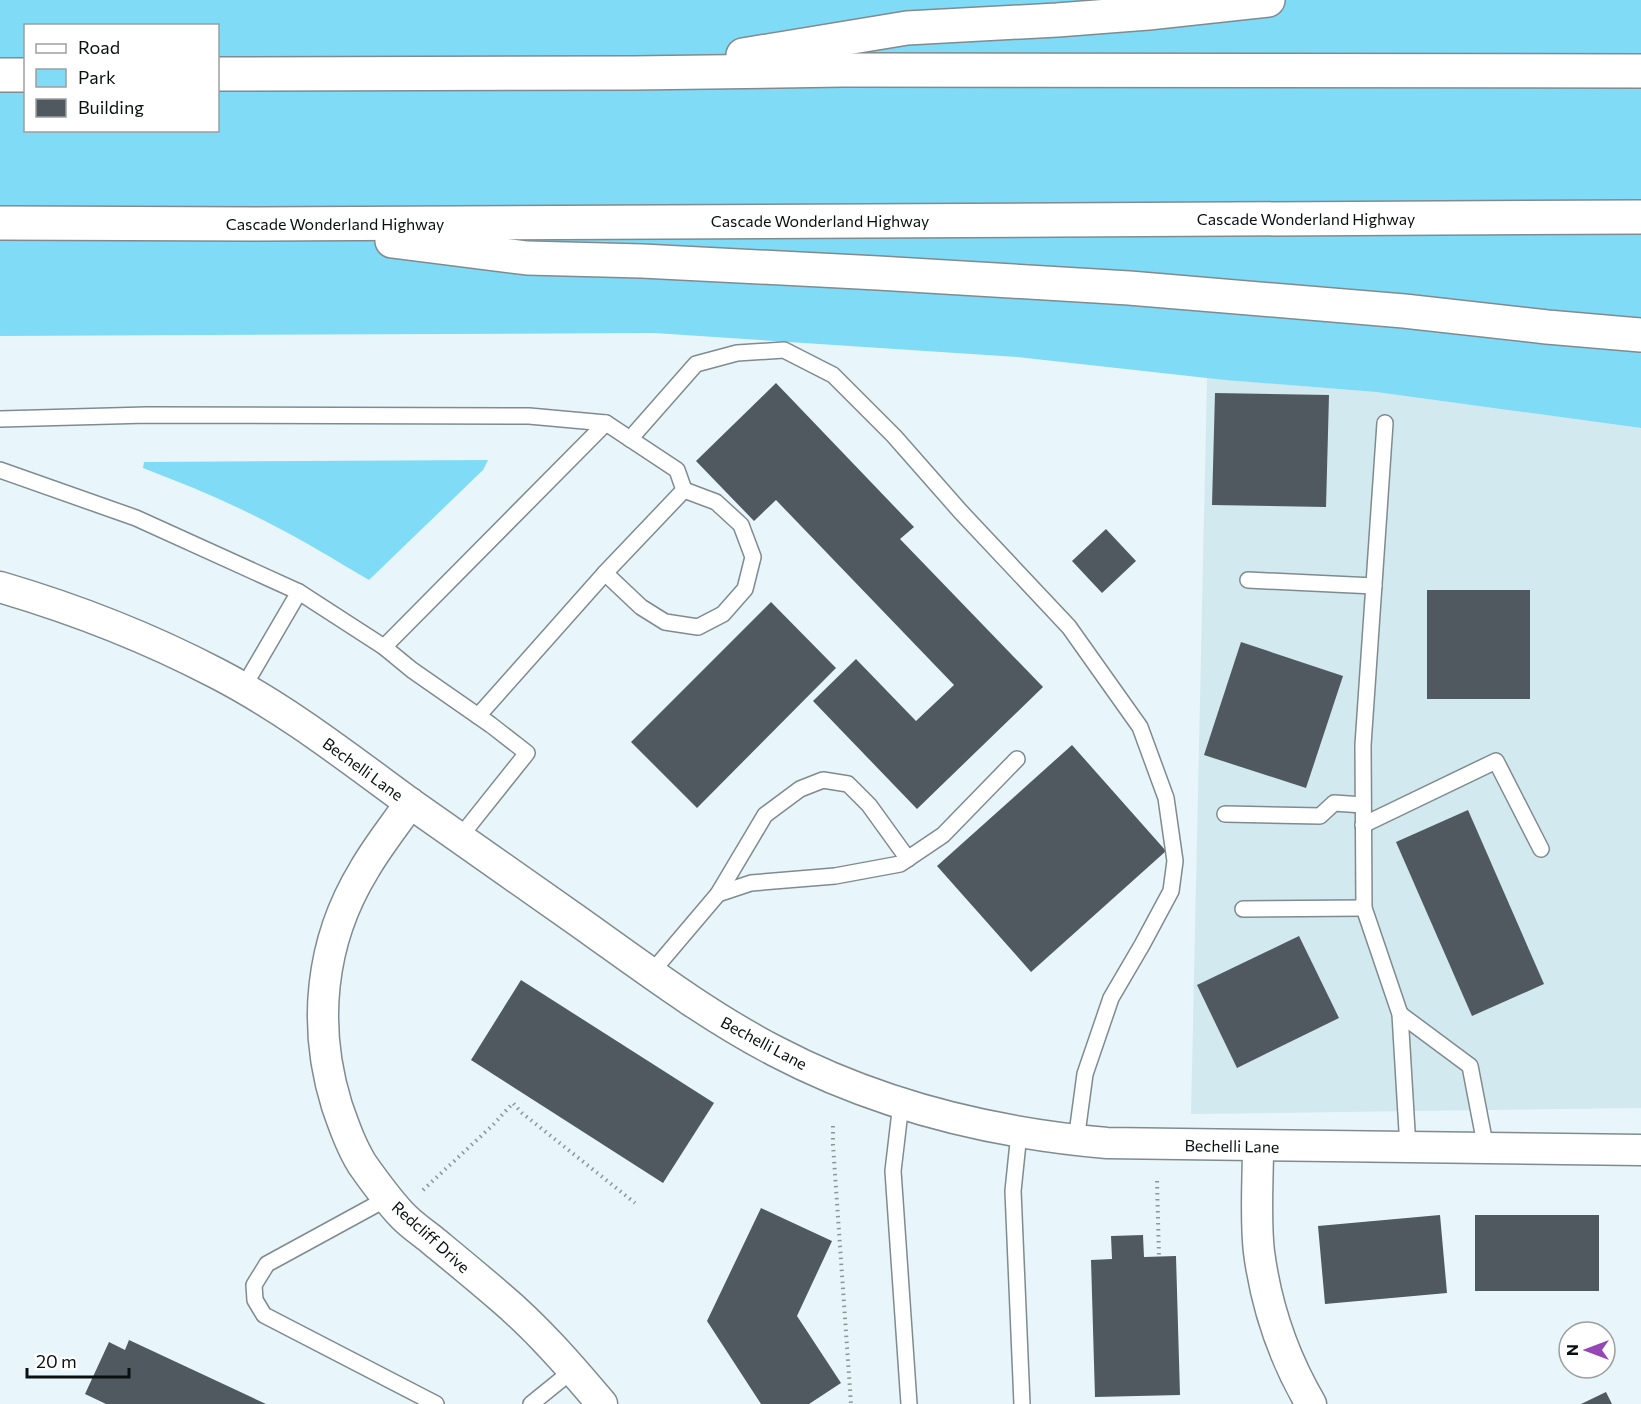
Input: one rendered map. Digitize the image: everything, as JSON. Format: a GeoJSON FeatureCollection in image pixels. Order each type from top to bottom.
{"type":"FeatureCollection","features":[{"type":"Feature","properties":{"kind":"highway"},"geometry":{"type":"LineString","coordinates":[[634,73],[907,28],[1057,20],[1268,0]]}},
{"type":"Feature","properties":{"kind":"highway"},"geometry":{"type":"LineString","coordinates":[[219,74],[843,70],[1641,71]]}},
{"type":"Feature","properties":{"kind":"highway"},"geometry":{"type":"LineString","coordinates":[[0,75],[24,75]]}},
{"type":"Feature","properties":{"kind":"highway","name":"Cascade Wonderland Highway"},"geometry":{"type":"LineString","coordinates":[[0,223],[1641,218]]}},
{"type":"Feature","properties":{"kind":"highway"},"geometry":{"type":"LineString","coordinates":[[256,224],[527,258],[642,261],[1129,288],[1404,311],[1641,335]]}},
{"type":"Feature","properties":{"kind":"street","name":"Bechelli Lane"},"geometry":{"type":"LineString","coordinates":[[0,587],[119,627],[172,651],[243,688],[306,727],[701,1008],[775,1051],[840,1081],[901,1103],[961,1121],[1019,1133],[1076,1141],[1258,1146],[1641,1150]]}},
{"type":"Feature","properties":{"kind":"street","name":"Redcliff Drive"},"geometry":{"type":"LineString","coordinates":[[410,803],[363,870],[342,916],[328,958],[323,991],[323,1042],[328,1074],[340,1116],[362,1163],[403,1216],[525,1320],[602,1404]]}},
{"type":"Feature","properties":{"kind":"street"},"geometry":{"type":"LineString","coordinates":[[1258,1146],[1259,1250],[1263,1273],[1282,1343],[1311,1404]]}},
{"type":"Feature","properties":{"kind":"lane"},"geometry":{"type":"LineString","coordinates":[[630,439],[696,364],[737,353],[784,350],[833,375],[894,436],[960,511],[1069,627],[1140,727],[1166,798],[1175,861],[1171,891],[1111,998],[1085,1074],[1076,1141]]}},
{"type":"Feature","properties":{"kind":"lane"},"geometry":{"type":"LineString","coordinates":[[0,419],[147,415],[529,416],[606,423],[677,470],[684,490]]}},
{"type":"Feature","properties":{"kind":"lane"},"geometry":{"type":"LineString","coordinates":[[384,647],[606,423]]}},
{"type":"Feature","properties":{"kind":"lane"},"geometry":{"type":"LineString","coordinates":[[1385,423],[1363,745],[1364,908],[1400,1014],[1408,1148]]}},
{"type":"Feature","properties":{"kind":"lane"},"geometry":{"type":"LineString","coordinates":[[0,470],[136,518],[299,592],[384,647],[526,753],[460,837]]}},
{"type":"Feature","properties":{"kind":"lane"},"geometry":{"type":"LineString","coordinates":[[478,716],[605,573],[684,490]]}},
{"type":"Feature","properties":{"kind":"lane"},"geometry":{"type":"LineString","coordinates":[[605,573],[641,607],[665,622],[698,627],[723,614],[745,589],[753,557],[741,525],[716,502],[684,490]]}},
{"type":"Feature","properties":{"kind":"lane"},"geometry":{"type":"LineString","coordinates":[[1248,580],[1374,586]]}},
{"type":"Feature","properties":{"kind":"lane"},"geometry":{"type":"LineString","coordinates":[[243,688],[299,592]]}},
{"type":"Feature","properties":{"kind":"lane"},"geometry":{"type":"LineString","coordinates":[[718,894],[751,884],[835,876],[900,864],[943,835],[1017,759]]}},
{"type":"Feature","properties":{"kind":"lane"},"geometry":{"type":"LineString","coordinates":[[1363,825],[1496,761],[1541,849]]}},
{"type":"Feature","properties":{"kind":"lane"},"geometry":{"type":"LineString","coordinates":[[651,973],[718,894],[765,815],[800,789],[823,780],[848,784],[869,805],[908,859]]}},
{"type":"Feature","properties":{"kind":"lane"},"geometry":{"type":"LineString","coordinates":[[1225,814],[1320,816],[1334,803],[1363,805]]}},
{"type":"Feature","properties":{"kind":"lane"},"geometry":{"type":"LineString","coordinates":[[1243,909],[1364,908]]}},
{"type":"Feature","properties":{"kind":"lane"},"geometry":{"type":"LineString","coordinates":[[1400,1014],[1470,1066],[1486,1149]]}},
{"type":"Feature","properties":{"kind":"lane"},"geometry":{"type":"LineString","coordinates":[[901,1103],[893,1171],[909,1404]]}},
{"type":"Feature","properties":{"kind":"lane"},"geometry":{"type":"LineString","coordinates":[[1019,1133],[1013,1191],[1022,1404]]}},
{"type":"Feature","properties":{"kind":"lane"},"geometry":{"type":"LineString","coordinates":[[388,1198],[267,1264],[255,1285],[255,1300],[264,1315],[436,1404]]}},
{"type":"Feature","properties":{"kind":"lane"},"geometry":{"type":"LineString","coordinates":[[531,1404],[573,1370]]}},
{"type":"Feature","properties":{"kind":"path"},"geometry":{"type":"LineString","coordinates":[[422,1191],[493,1125],[513,1103],[522,1113],[635,1203]]}},
{"type":"Feature","properties":{"kind":"path"},"geometry":{"type":"LineString","coordinates":[[833,1126],[852,1404]]}},
{"type":"Feature","properties":{"kind":"path"},"geometry":{"type":"LineString","coordinates":[[1157,1181],[1159,1257]]}},
{"type":"Feature","properties":{"kind":"shaded area"},"geometry":{"type":"Polygon","coordinates":[[[1207,378],[1376,392],[1641,428],[1641,1108],[1191,1114],[1207,378]]]}},
{"type":"Feature","properties":{"kind":"green space"},"geometry":{"type":"Polygon","coordinates":[[[0,0],[1641,0],[1641,428],[1376,392],[1225,380],[1017,357],[654,333],[0,336],[0,0]]]}},
{"type":"Feature","properties":{"kind":"green space"},"geometry":{"type":"Polygon","coordinates":[[[488,460],[483,470],[369,580],[305,542],[250,514],[143,468],[144,462],[488,460]]]}},
{"type":"Feature","properties":{"kind":"building"},"geometry":{"type":"Polygon","coordinates":[[[776,383],[914,527],[900,539],[1043,687],[917,809],[813,701],[856,659],[916,721],[954,685],[776,500],[754,521],[696,461],[776,383]]]}},
{"type":"Feature","properties":{"kind":"building"},"geometry":{"type":"Polygon","coordinates":[[[1215,393],[1329,395],[1326,507],[1212,505],[1215,393]]]}},
{"type":"Feature","properties":{"kind":"building"},"geometry":{"type":"Polygon","coordinates":[[[1106,529],[1136,561],[1102,593],[1072,561],[1106,529]]]}},
{"type":"Feature","properties":{"kind":"building"},"geometry":{"type":"Polygon","coordinates":[[[1427,590],[1530,590],[1530,699],[1427,699],[1427,590]]]}},
{"type":"Feature","properties":{"kind":"building"},"geometry":{"type":"Polygon","coordinates":[[[771,602],[836,668],[697,808],[631,742],[771,602]]]}},
{"type":"Feature","properties":{"kind":"building"},"geometry":{"type":"Polygon","coordinates":[[[1241,642],[1343,676],[1306,788],[1204,755],[1241,642]]]}},
{"type":"Feature","properties":{"kind":"building"},"geometry":{"type":"Polygon","coordinates":[[[1072,745],[1166,851],[1031,972],[937,866],[1072,745]]]}},
{"type":"Feature","properties":{"kind":"building"},"geometry":{"type":"Polygon","coordinates":[[[1468,810],[1544,984],[1472,1016],[1396,842],[1468,810]]]}},
{"type":"Feature","properties":{"kind":"building"},"geometry":{"type":"Polygon","coordinates":[[[1299,936],[1339,1018],[1237,1068],[1197,985],[1299,936]]]}},
{"type":"Feature","properties":{"kind":"building"},"geometry":{"type":"Polygon","coordinates":[[[521,980],[714,1103],[663,1183],[471,1060],[521,980]]]}},
{"type":"Feature","properties":{"kind":"building"},"geometry":{"type":"Polygon","coordinates":[[[761,1208],[832,1241],[797,1316],[841,1383],[809,1404],[761,1404],[707,1321],[761,1208]]]}},
{"type":"Feature","properties":{"kind":"building"},"geometry":{"type":"Polygon","coordinates":[[[1440,1215],[1447,1293],[1325,1304],[1318,1226],[1440,1215]]]}},
{"type":"Feature","properties":{"kind":"building"},"geometry":{"type":"Polygon","coordinates":[[[1475,1215],[1599,1215],[1599,1291],[1475,1291],[1475,1215]]]}},
{"type":"Feature","properties":{"kind":"building"},"geometry":{"type":"Polygon","coordinates":[[[1143,1235],[1144,1257],[1176,1256],[1180,1395],[1095,1397],[1091,1260],[1112,1259],[1111,1236],[1143,1235]]]}},
{"type":"Feature","properties":{"kind":"building"},"geometry":{"type":"Polygon","coordinates":[[[129,1340],[266,1404],[106,1404],[85,1394],[109,1342],[125,1350],[129,1340]]]}},
{"type":"Feature","properties":{"kind":"building"},"geometry":{"type":"Polygon","coordinates":[[[1606,1392],[1612,1404],[1581,1404],[1606,1392]]]}}]}
